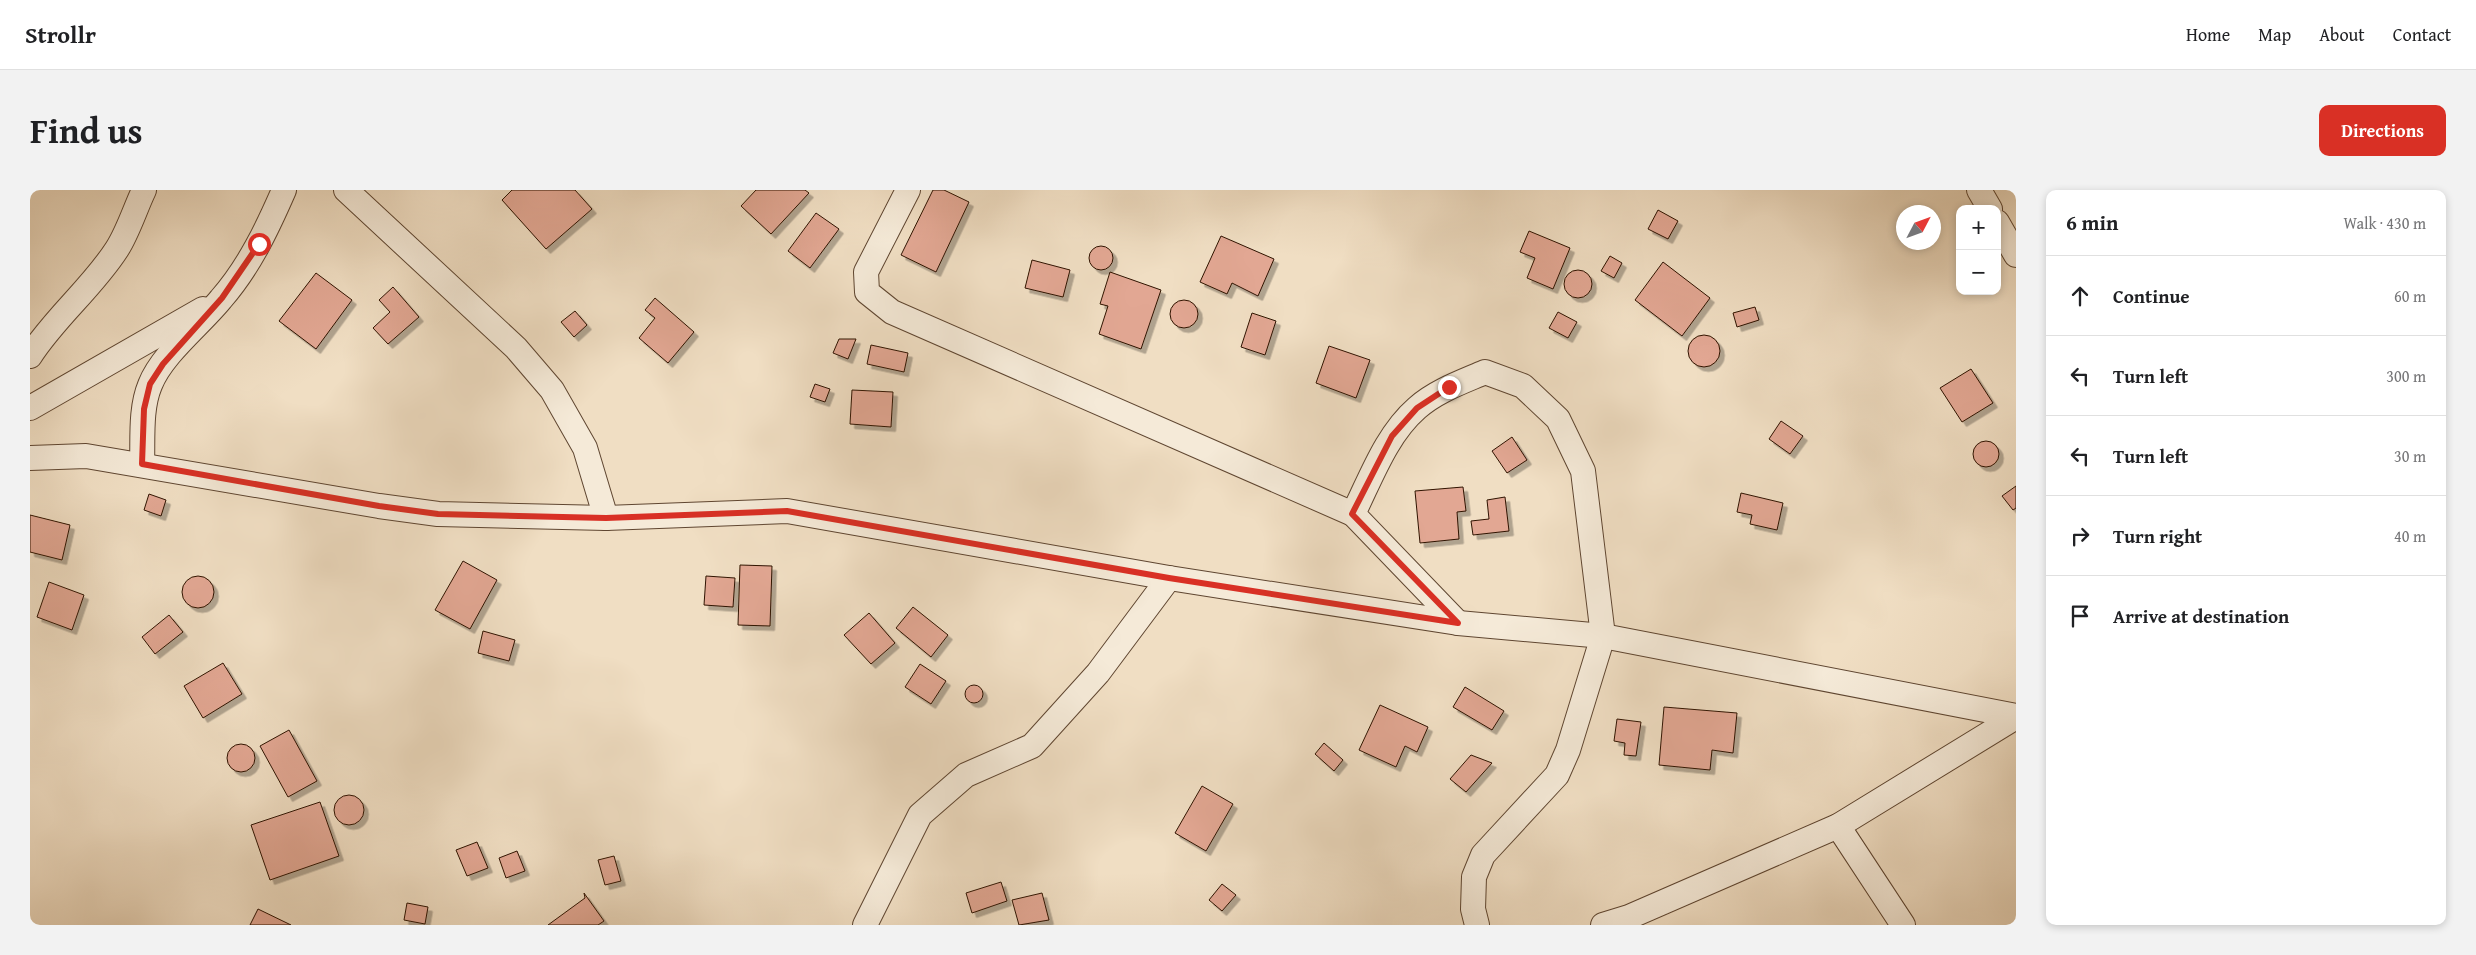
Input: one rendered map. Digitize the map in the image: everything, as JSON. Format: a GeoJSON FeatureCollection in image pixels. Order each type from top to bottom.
{"type":"FeatureCollection","features":[{"type":"Feature","properties":{"kind":"street"},"geometry":{"type":"LineString","coordinates":[[30,356],[118,248],[144,190]]}},
{"type":"Feature","properties":{"kind":"street"},"geometry":{"type":"LineString","coordinates":[[142,464],[144,409],[150,384],[163,364],[222,298],[259,244],[284,190]]}},
{"type":"Feature","properties":{"kind":"street"},"geometry":{"type":"LineString","coordinates":[[346,190],[516,348],[552,390],[585,448],[606,518]]}},
{"type":"Feature","properties":{"kind":"street"},"geometry":{"type":"LineString","coordinates":[[908,190],[866,272],[867,292],[892,312],[1352,514],[1458,623]]}},
{"type":"Feature","properties":{"kind":"street"},"geometry":{"type":"LineString","coordinates":[[1979,190],[1988,205]]}},
{"type":"Feature","properties":{"kind":"street"},"geometry":{"type":"LineString","coordinates":[[2001,229],[2016,254]]}},
{"type":"Feature","properties":{"kind":"street"},"geometry":{"type":"LineString","coordinates":[[30,408],[222,298]]}},
{"type":"Feature","properties":{"kind":"street"},"geometry":{"type":"LineString","coordinates":[[1352,514],[1392,436],[1417,408],[1449,387],[1485,372],[1523,386],[1558,420],[1583,471],[1603,636],[1568,750],[1556,776],[1483,855],[1474,877],[1473,909],[1477,925]]}},
{"type":"Feature","properties":{"kind":"street"},"geometry":{"type":"LineString","coordinates":[[30,458],[86,456],[142,464],[379,506],[438,514],[606,518],[787,511],[1169,578],[1458,623],[1603,636],[2016,716]]}},
{"type":"Feature","properties":{"kind":"street"},"geometry":{"type":"LineString","coordinates":[[865,925],[920,815],[966,776],[1032,746],[1098,673],[1169,578]]}},
{"type":"Feature","properties":{"kind":"street"},"geometry":{"type":"LineString","coordinates":[[1603,925],[1629,917],[1838,826],[2016,716]]}},
{"type":"Feature","properties":{"kind":"street"},"geometry":{"type":"LineString","coordinates":[[1838,826],[1903,925]]}},
{"type":"Feature","properties":{"kind":"building"},"geometry":{"type":"Polygon","coordinates":[[[512,190],[575,190],[592,209],[546,249],[502,200],[512,190]]]}},
{"type":"Feature","properties":{"kind":"building"},"geometry":{"type":"Polygon","coordinates":[[[756,190],[805,190],[809,193],[771,234],[741,206],[756,190]]]}},
{"type":"Feature","properties":{"kind":"building"},"geometry":{"type":"Polygon","coordinates":[[[933,190],[944,190],[969,202],[936,272],[901,255],[933,190]]]}},
{"type":"Feature","properties":{"kind":"building"},"geometry":{"type":"Polygon","coordinates":[[[1658,210],[1678,221],[1668,239],[1648,229],[1658,210]]]}},
{"type":"Feature","properties":{"kind":"building"},"geometry":{"type":"Polygon","coordinates":[[[816,213],[839,229],[810,268],[788,251],[816,213]]]}},
{"type":"Feature","properties":{"kind":"building"},"geometry":{"type":"Polygon","coordinates":[[[1529,231],[1570,248],[1553,289],[1527,278],[1535,258],[1520,252],[1529,231]]]}},
{"type":"Feature","properties":{"kind":"building"},"geometry":{"type":"Polygon","coordinates":[[[1221,236],[1274,259],[1258,296],[1232,283],[1227,294],[1200,282],[1221,236]]]}},
{"type":"Feature","properties":{"kind":"building"},"geometry":{"type":"Polygon","coordinates":[[[1101,246],[1110,249],[1113,258],[1110,267],[1101,270],[1092,267],[1089,258],[1092,249],[1101,246]]]}},
{"type":"Feature","properties":{"kind":"building"},"geometry":{"type":"Polygon","coordinates":[[[1610,256],[1622,263],[1614,278],[1601,271],[1610,256]]]}},
{"type":"Feature","properties":{"kind":"building"},"geometry":{"type":"Polygon","coordinates":[[[1032,260],[1070,270],[1063,297],[1025,288],[1032,260]]]}},
{"type":"Feature","properties":{"kind":"building"},"geometry":{"type":"Polygon","coordinates":[[[1663,262],[1710,298],[1682,336],[1635,300],[1663,262]]]}},
{"type":"Feature","properties":{"kind":"building"},"geometry":{"type":"Polygon","coordinates":[[[1578,270],[1588,274],[1592,284],[1588,294],[1578,298],[1568,294],[1564,284],[1568,274],[1578,270]]]}},
{"type":"Feature","properties":{"kind":"building"},"geometry":{"type":"Polygon","coordinates":[[[1110,272],[1161,290],[1141,349],[1099,334],[1108,306],[1100,304],[1110,272]]]}},
{"type":"Feature","properties":{"kind":"building"},"geometry":{"type":"Polygon","coordinates":[[[316,273],[352,300],[316,349],[279,321],[316,273]]]}},
{"type":"Feature","properties":{"kind":"building"},"geometry":{"type":"Polygon","coordinates":[[[393,287],[419,317],[388,344],[373,328],[390,312],[379,300],[393,287]]]}},
{"type":"Feature","properties":{"kind":"building"},"geometry":{"type":"Polygon","coordinates":[[[655,298],[694,332],[668,363],[639,338],[655,318],[645,310],[655,298]]]}},
{"type":"Feature","properties":{"kind":"building"},"geometry":{"type":"Polygon","coordinates":[[[1184,300],[1194,304],[1198,314],[1194,324],[1184,328],[1174,324],[1170,314],[1174,304],[1184,300]]]}},
{"type":"Feature","properties":{"kind":"building"},"geometry":{"type":"Polygon","coordinates":[[[1755,307],[1759,320],[1737,327],[1733,313],[1755,307]]]}},
{"type":"Feature","properties":{"kind":"building"},"geometry":{"type":"Polygon","coordinates":[[[575,311],[587,325],[574,337],[561,322],[575,311]]]}},
{"type":"Feature","properties":{"kind":"building"},"geometry":{"type":"Polygon","coordinates":[[[1558,312],[1577,322],[1568,338],[1549,328],[1558,312]]]}},
{"type":"Feature","properties":{"kind":"building"},"geometry":{"type":"Polygon","coordinates":[[[1252,313],[1276,321],[1265,355],[1241,347],[1252,313]]]}},
{"type":"Feature","properties":{"kind":"building"},"geometry":{"type":"Polygon","coordinates":[[[1704,335],[1710,336],[1715,340],[1719,345],[1719,357],[1715,362],[1710,366],[1704,367],[1698,366],[1693,362],[1689,357],[1688,351],[1689,345],[1693,340],[1698,336],[1704,335]]]}},
{"type":"Feature","properties":{"kind":"building"},"geometry":{"type":"Polygon","coordinates":[[[839,339],[856,339],[848,359],[833,353],[839,339]]]}},
{"type":"Feature","properties":{"kind":"building"},"geometry":{"type":"Polygon","coordinates":[[[871,345],[908,353],[904,372],[867,364],[871,345]]]}},
{"type":"Feature","properties":{"kind":"building"},"geometry":{"type":"Polygon","coordinates":[[[1329,346],[1370,360],[1356,398],[1316,383],[1329,346]]]}},
{"type":"Feature","properties":{"kind":"building"},"geometry":{"type":"Polygon","coordinates":[[[1971,369],[1993,403],[1962,422],[1940,388],[1971,369]]]}},
{"type":"Feature","properties":{"kind":"building"},"geometry":{"type":"Polygon","coordinates":[[[815,384],[830,389],[825,402],[810,397],[815,384]]]}},
{"type":"Feature","properties":{"kind":"building"},"geometry":{"type":"Polygon","coordinates":[[[852,390],[893,392],[891,427],[850,424],[852,390]]]}},
{"type":"Feature","properties":{"kind":"building"},"geometry":{"type":"Polygon","coordinates":[[[1781,421],[1803,436],[1790,454],[1769,439],[1781,421]]]}},
{"type":"Feature","properties":{"kind":"building"},"geometry":{"type":"Polygon","coordinates":[[[1512,437],[1527,460],[1507,473],[1492,451],[1512,437]]]}},
{"type":"Feature","properties":{"kind":"building"},"geometry":{"type":"Polygon","coordinates":[[[1986,441],[1995,445],[1999,454],[1995,463],[1986,467],[1977,463],[1973,454],[1977,445],[1986,441]]]}},
{"type":"Feature","properties":{"kind":"building"},"geometry":{"type":"Polygon","coordinates":[[[2016,486],[2016,508],[2013,510],[2002,496],[2016,486]]]}},
{"type":"Feature","properties":{"kind":"building"},"geometry":{"type":"Polygon","coordinates":[[[1463,487],[1466,511],[1457,512],[1459,539],[1420,543],[1415,491],[1463,487]]]}},
{"type":"Feature","properties":{"kind":"building"},"geometry":{"type":"Polygon","coordinates":[[[1741,493],[1783,503],[1777,530],[1750,524],[1752,515],[1737,512],[1741,493]]]}},
{"type":"Feature","properties":{"kind":"building"},"geometry":{"type":"Polygon","coordinates":[[[149,494],[166,500],[161,516],[144,510],[149,494]]]}},
{"type":"Feature","properties":{"kind":"building"},"geometry":{"type":"Polygon","coordinates":[[[1505,497],[1509,531],[1473,535],[1471,521],[1489,519],[1487,500],[1505,497]]]}},
{"type":"Feature","properties":{"kind":"building"},"geometry":{"type":"Polygon","coordinates":[[[30,515],[70,525],[62,560],[30,552],[30,515]]]}},
{"type":"Feature","properties":{"kind":"building"},"geometry":{"type":"Polygon","coordinates":[[[463,561],[497,580],[470,629],[435,610],[463,561]]]}},
{"type":"Feature","properties":{"kind":"building"},"geometry":{"type":"Polygon","coordinates":[[[740,565],[772,566],[770,626],[738,625],[740,565]]]}},
{"type":"Feature","properties":{"kind":"building"},"geometry":{"type":"Polygon","coordinates":[[[198,576],[204,577],[209,581],[213,586],[213,598],[209,603],[204,607],[198,608],[192,607],[187,603],[183,598],[182,592],[183,586],[187,581],[192,577],[198,576]]]}},
{"type":"Feature","properties":{"kind":"building"},"geometry":{"type":"Polygon","coordinates":[[[706,576],[735,578],[733,607],[704,605],[706,576]]]}},
{"type":"Feature","properties":{"kind":"building"},"geometry":{"type":"Polygon","coordinates":[[[49,582],[84,595],[72,630],[37,617],[49,582]]]}},
{"type":"Feature","properties":{"kind":"building"},"geometry":{"type":"Polygon","coordinates":[[[913,607],[948,635],[931,657],[896,628],[913,607]]]}},
{"type":"Feature","properties":{"kind":"building"},"geometry":{"type":"Polygon","coordinates":[[[869,613],[895,643],[871,664],[844,635],[869,613]]]}},
{"type":"Feature","properties":{"kind":"building"},"geometry":{"type":"Polygon","coordinates":[[[169,615],[183,632],[155,654],[142,637],[169,615]]]}},
{"type":"Feature","properties":{"kind":"building"},"geometry":{"type":"Polygon","coordinates":[[[483,631],[515,640],[509,661],[478,653],[483,631]]]}},
{"type":"Feature","properties":{"kind":"building"},"geometry":{"type":"Polygon","coordinates":[[[223,663],[242,694],[203,718],[184,686],[223,663]]]}},
{"type":"Feature","properties":{"kind":"building"},"geometry":{"type":"Polygon","coordinates":[[[920,664],[946,681],[931,704],[905,687],[920,664]]]}},
{"type":"Feature","properties":{"kind":"building"},"geometry":{"type":"Polygon","coordinates":[[[974,685],[980,688],[983,694],[980,700],[974,703],[968,700],[965,694],[968,688],[974,685]]]}},
{"type":"Feature","properties":{"kind":"building"},"geometry":{"type":"Polygon","coordinates":[[[1465,687],[1504,711],[1492,730],[1453,707],[1465,687]]]}},
{"type":"Feature","properties":{"kind":"building"},"geometry":{"type":"Polygon","coordinates":[[[1380,705],[1428,727],[1417,752],[1405,746],[1396,767],[1359,750],[1380,705]]]}},
{"type":"Feature","properties":{"kind":"building"},"geometry":{"type":"Polygon","coordinates":[[[1664,707],[1737,713],[1733,753],[1712,750],[1710,770],[1659,765],[1664,707]]]}},
{"type":"Feature","properties":{"kind":"building"},"geometry":{"type":"Polygon","coordinates":[[[1617,719],[1641,722],[1636,756],[1624,755],[1625,743],[1614,741],[1617,719]]]}},
{"type":"Feature","properties":{"kind":"building"},"geometry":{"type":"Polygon","coordinates":[[[289,730],[317,781],[288,797],[260,746],[289,730]]]}},
{"type":"Feature","properties":{"kind":"building"},"geometry":{"type":"Polygon","coordinates":[[[1324,743],[1343,760],[1334,771],[1315,754],[1324,743]]]}},
{"type":"Feature","properties":{"kind":"building"},"geometry":{"type":"Polygon","coordinates":[[[241,744],[251,748],[255,758],[251,768],[241,772],[231,768],[227,758],[231,748],[241,744]]]}},
{"type":"Feature","properties":{"kind":"building"},"geometry":{"type":"Polygon","coordinates":[[[1471,755],[1492,763],[1466,792],[1450,779],[1471,755]]]}},
{"type":"Feature","properties":{"kind":"building"},"geometry":{"type":"Polygon","coordinates":[[[1202,786],[1233,804],[1206,851],[1175,833],[1202,786]]]}},
{"type":"Feature","properties":{"kind":"building"},"geometry":{"type":"Polygon","coordinates":[[[349,795],[355,796],[363,804],[363,816],[355,824],[349,825],[343,824],[335,816],[334,810],[335,804],[343,796],[349,795]]]}},
{"type":"Feature","properties":{"kind":"building"},"geometry":{"type":"Polygon","coordinates":[[[320,802],[339,856],[270,880],[251,825],[320,802]]]}},
{"type":"Feature","properties":{"kind":"building"},"geometry":{"type":"Polygon","coordinates":[[[477,842],[488,868],[467,876],[456,850],[477,842]]]}},
{"type":"Feature","properties":{"kind":"building"},"geometry":{"type":"Polygon","coordinates":[[[517,851],[525,871],[506,878],[499,858],[517,851]]]}},
{"type":"Feature","properties":{"kind":"building"},"geometry":{"type":"Polygon","coordinates":[[[614,856],[621,881],[605,885],[598,860],[614,856]]]}},
{"type":"Feature","properties":{"kind":"building"},"geometry":{"type":"Polygon","coordinates":[[[1001,882],[1007,901],[972,913],[966,893],[1001,882]]]}},
{"type":"Feature","properties":{"kind":"building"},"geometry":{"type":"Polygon","coordinates":[[[1222,884],[1236,895],[1222,911],[1209,900],[1222,884]]]}},
{"type":"Feature","properties":{"kind":"building"},"geometry":{"type":"Polygon","coordinates":[[[584,893],[604,921],[598,925],[548,925],[585,898],[584,893]]]}},
{"type":"Feature","properties":{"kind":"building"},"geometry":{"type":"Polygon","coordinates":[[[1042,893],[1049,920],[1019,925],[1012,900],[1042,893]]]}},
{"type":"Feature","properties":{"kind":"building"},"geometry":{"type":"Polygon","coordinates":[[[407,903],[428,907],[425,924],[404,920],[407,903]]]}},
{"type":"Feature","properties":{"kind":"building"},"geometry":{"type":"Polygon","coordinates":[[[258,909],[291,925],[250,925],[258,909]]]}},
{"type":"Feature","properties":{"kind":"route"},"geometry":{"type":"LineString","coordinates":[[259,244],[242,273],[163,364],[150,384],[144,409],[142,464],[379,506],[438,514],[606,518],[787,511],[1169,578],[1458,623],[1352,514],[1392,436],[1417,408],[1449,387]]}}]}
